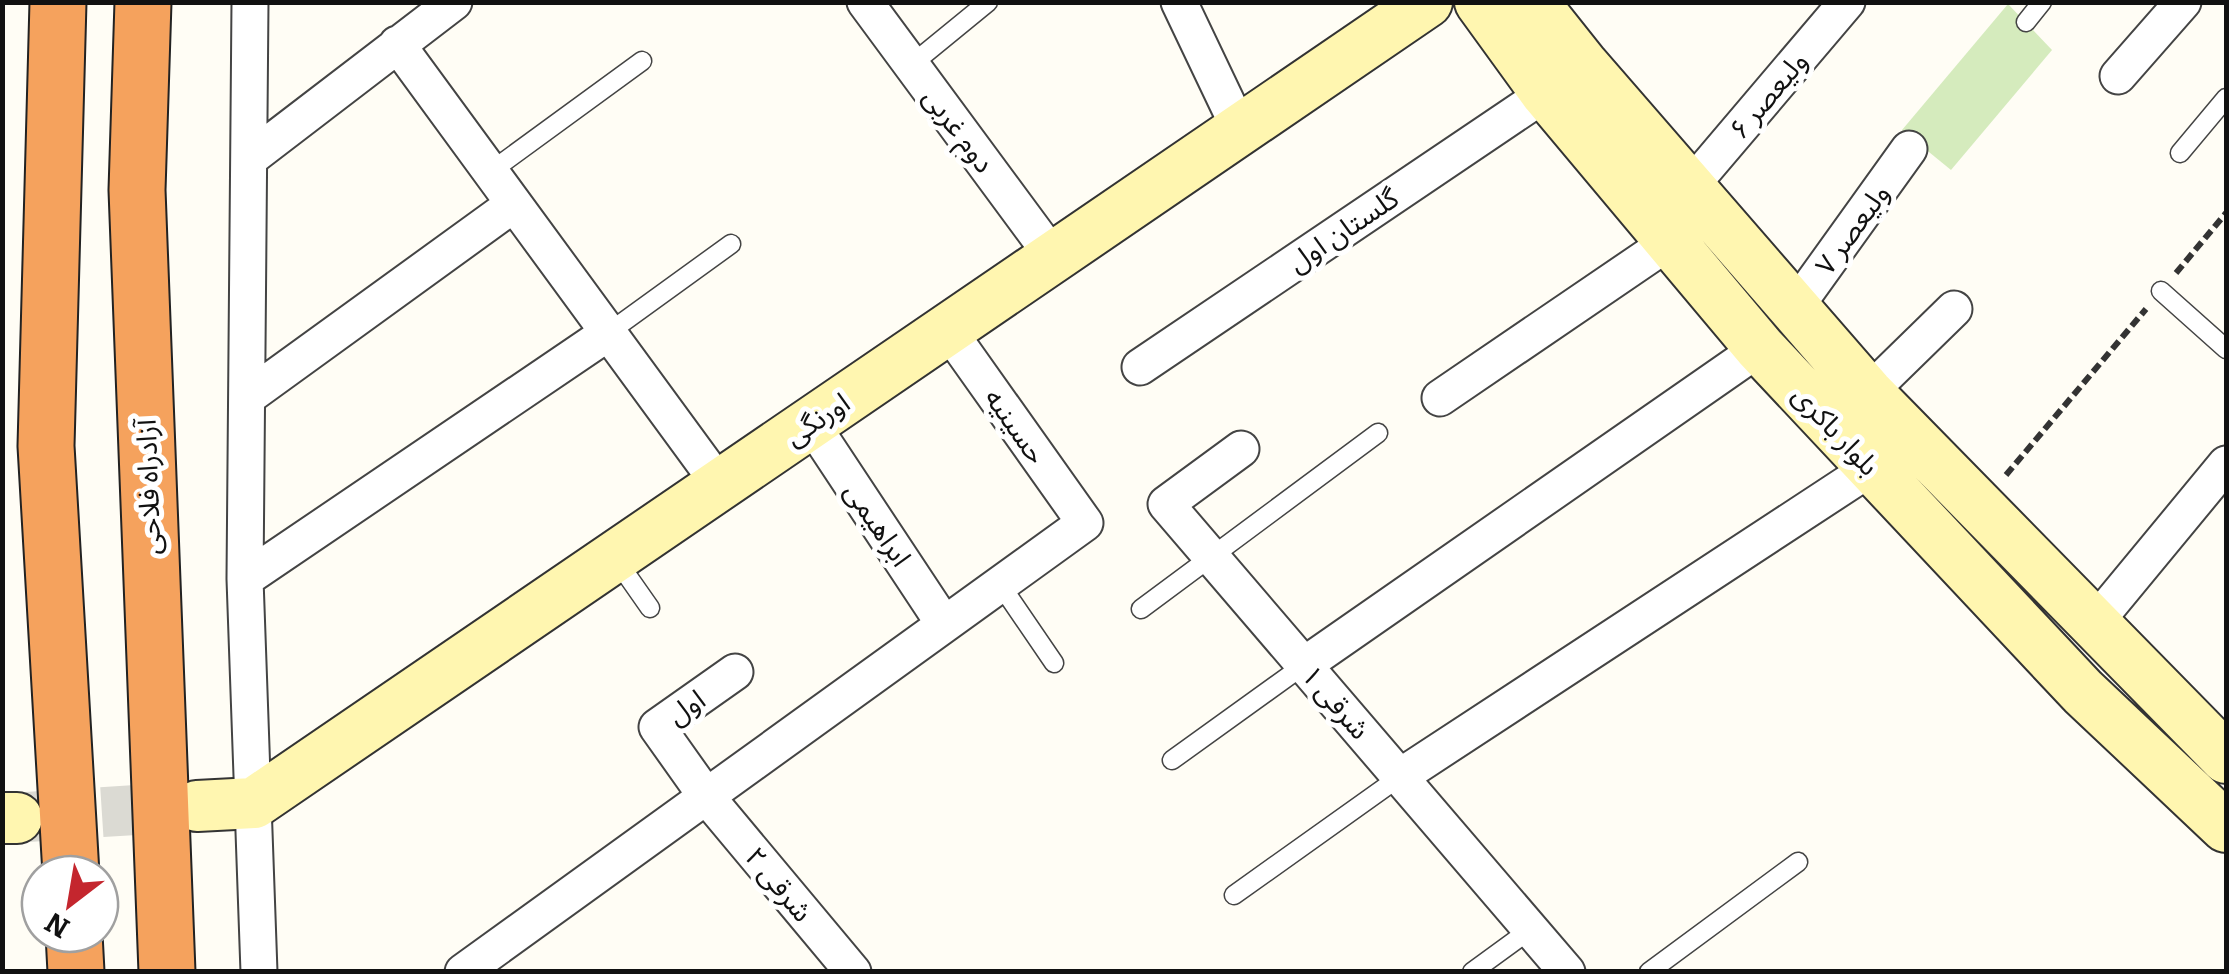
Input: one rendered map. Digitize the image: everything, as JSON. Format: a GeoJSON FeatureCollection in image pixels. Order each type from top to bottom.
{"type":"FeatureCollection","features":[{"type":"Feature","properties":{"kind":"highway"},"geometry":{"type":"LineString","coordinates":[[58,2],[46,446],[70,854]]}},
{"type":"Feature","properties":{"kind":"highway","name":"آزادراه فلاحی"},"geometry":{"type":"LineString","coordinates":[[144,2],[137,190],[166,972]]}},
{"type":"Feature","properties":{"kind":"street"},"geometry":{"type":"LineString","coordinates":[[250,2],[246,579],[259,972]]}},
{"type":"Feature","properties":{"kind":"street"},"geometry":{"type":"LineString","coordinates":[[250,159],[454,2]]}},
{"type":"Feature","properties":{"kind":"street","name":"دوم غربی"},"geometry":{"type":"LineString","coordinates":[[865,2],[1054,258]]}},
{"type":"Feature","properties":{"kind":"street"},"geometry":{"type":"LineString","coordinates":[[1179,2],[1240,130]]}},
{"type":"Feature","properties":{"kind":"street","name":"اورنگی"},"geometry":{"type":"LineString","coordinates":[[254,803],[1427,2]]}},
{"type":"Feature","properties":{"kind":"street","name":"بلوار باکری"},"geometry":{"type":"LineString","coordinates":[[1480,2],[1546,93],[1760,348],[2083,692],[2226,827]]}},
{"type":"Feature","properties":{"kind":"street","name":"بلوار باکری"},"geometry":{"type":"LineString","coordinates":[[1533,2],[1868,393],[2226,758]]}},
{"type":"Feature","properties":{"kind":"street","name":"ولیعصر ۶"},"geometry":{"type":"LineString","coordinates":[[1689,188],[1847,2]]}},
{"type":"Feature","properties":{"kind":"street"},"geometry":{"type":"LineString","coordinates":[[2118,76],[2184,2]]}},
{"type":"Feature","properties":{"kind":"street"},"geometry":{"type":"LineString","coordinates":[[397,44],[720,486]]}},
{"type":"Feature","properties":{"kind":"street","name":"گلستان اول"},"geometry":{"type":"LineString","coordinates":[[1140,367],[1546,93]]}},
{"type":"Feature","properties":{"kind":"street","name":"ولیعصر ۷"},"geometry":{"type":"LineString","coordinates":[[1794,309],[1909,149]]}},
{"type":"Feature","properties":{"kind":"street"},"geometry":{"type":"LineString","coordinates":[[249,396],[514,204]]}},
{"type":"Feature","properties":{"kind":"street"},"geometry":{"type":"LineString","coordinates":[[1440,398],[1672,240]]}},
{"type":"Feature","properties":{"kind":"street"},"geometry":{"type":"LineString","coordinates":[[1716,293],[1752,260]]}},
{"type":"Feature","properties":{"kind":"street"},"geometry":{"type":"LineString","coordinates":[[1868,393],[1954,309]]}},
{"type":"Feature","properties":{"kind":"street","name":"حسینیه"},"geometry":{"type":"LineString","coordinates":[[948,330],[1085,523],[1000,584]]}},
{"type":"Feature","properties":{"kind":"street"},"geometry":{"type":"LineString","coordinates":[[246,579],[608,333]]}},
{"type":"Feature","properties":{"kind":"street"},"geometry":{"type":"LineString","coordinates":[[1304,666],[1760,348]]}},
{"type":"Feature","properties":{"kind":"street","name":"ابراهیمی"},"geometry":{"type":"LineString","coordinates":[[811,424],[944,624]]}},
{"type":"Feature","properties":{"kind":"street","name":"۱ شرقی"},"geometry":{"type":"LineString","coordinates":[[1241,448],[1166,504],[1567,972]]}},
{"type":"Feature","properties":{"kind":"street"},"geometry":{"type":"LineString","coordinates":[[2092,625],[2226,464]]}},
{"type":"Feature","properties":{"kind":"street"},"geometry":{"type":"LineString","coordinates":[[1402,776],[1871,468]]}},
{"type":"Feature","properties":{"kind":"street"},"geometry":{"type":"LineString","coordinates":[[462,972],[1000,584]]}},
{"type":"Feature","properties":{"kind":"street","name":"اول"},"geometry":{"type":"LineString","coordinates":[[706,796],[657,727],[735,672]]}},
{"type":"Feature","properties":{"kind":"street","name":"۲ شرقی"},"geometry":{"type":"LineString","coordinates":[[706,796],[853,972]]}},
{"type":"Feature","properties":{"kind":"street"},"geometry":{"type":"LineString","coordinates":[[197,806],[254,803]]}},
{"type":"Feature","properties":{"kind":"lane"},"geometry":{"type":"LineString","coordinates":[[911,65],[988,2]]}},
{"type":"Feature","properties":{"kind":"lane"},"geometry":{"type":"LineString","coordinates":[[2026,22],[2042,2]]}},
{"type":"Feature","properties":{"kind":"lane"},"geometry":{"type":"LineString","coordinates":[[490,172],[642,61]]}},
{"type":"Feature","properties":{"kind":"lane"},"geometry":{"type":"LineString","coordinates":[[2180,153],[2226,98]]}},
{"type":"Feature","properties":{"kind":"lane"},"geometry":{"type":"LineString","coordinates":[[608,333],[731,244]]}},
{"type":"Feature","properties":{"kind":"lane"},"geometry":{"type":"LineString","coordinates":[[2161,291],[2226,348]]}},
{"type":"Feature","properties":{"kind":"lane"},"geometry":{"type":"LineString","coordinates":[[1141,609],[1378,433]]}},
{"type":"Feature","properties":{"kind":"lane"},"geometry":{"type":"LineString","coordinates":[[614,557],[650,608]]}},
{"type":"Feature","properties":{"kind":"lane"},"geometry":{"type":"LineString","coordinates":[[1000,584],[1054,663]]}},
{"type":"Feature","properties":{"kind":"lane"},"geometry":{"type":"LineString","coordinates":[[1172,760],[1304,666]]}},
{"type":"Feature","properties":{"kind":"lane"},"geometry":{"type":"LineString","coordinates":[[1234,895],[1402,776]]}},
{"type":"Feature","properties":{"kind":"lane"},"geometry":{"type":"LineString","coordinates":[[1649,972],[1798,862]]}},
{"type":"Feature","properties":{"kind":"lane"},"geometry":{"type":"LineString","coordinates":[[1472,972],[1531,929]]}},
{"type":"Feature","properties":{"kind":"path"},"geometry":{"type":"LineString","coordinates":[[1979,507],[2226,213]]}},
{"type":"Feature","properties":{"kind":"green space"},"geometry":{"type":"Polygon","coordinates":[[[2008,4],[2052,50],[1951,170],[1902,130],[2008,4]]]}},
{"type":"Feature","properties":{"kind":"tunnel"},"geometry":{"type":"LineString","coordinates":[[27,817],[197,806]]}}]}
